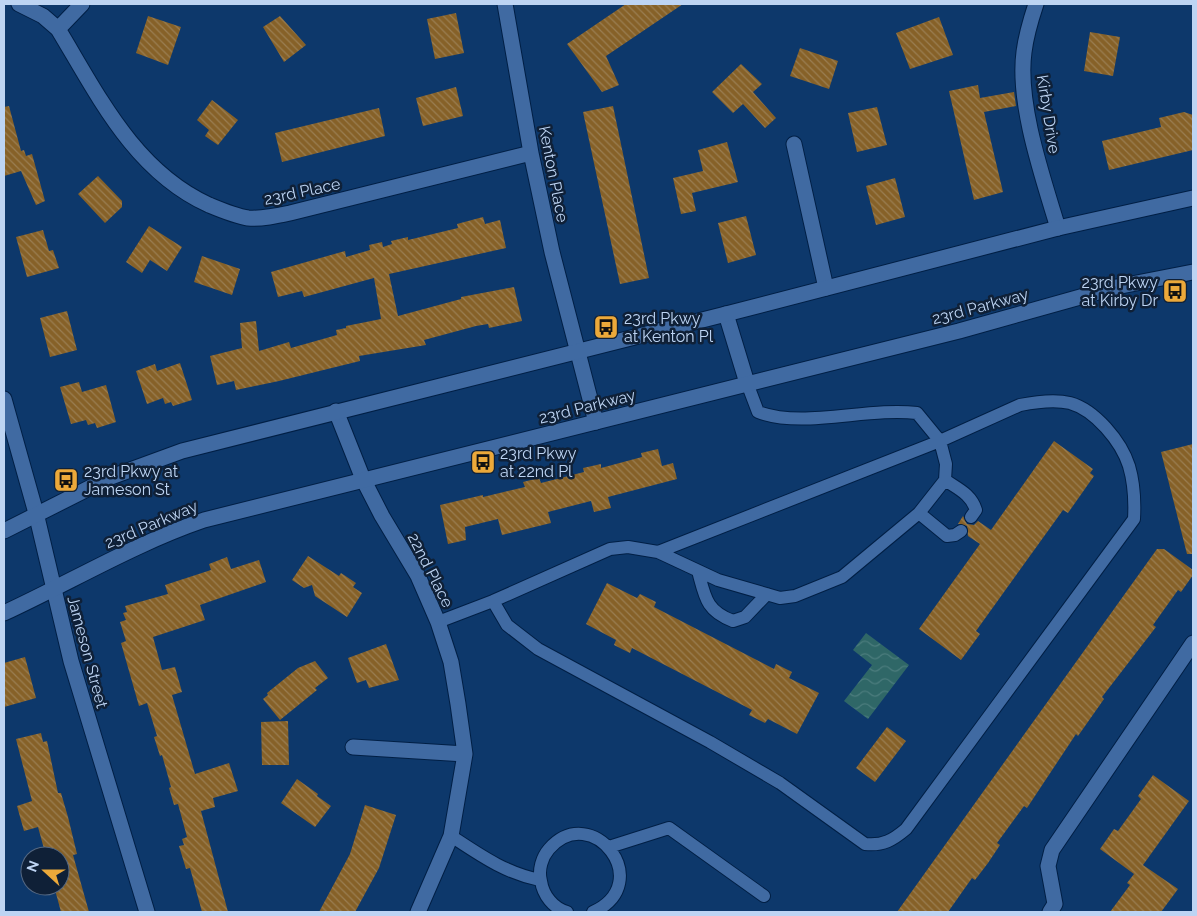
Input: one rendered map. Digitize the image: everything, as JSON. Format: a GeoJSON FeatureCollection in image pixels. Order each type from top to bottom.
{"type":"FeatureCollection","features":[{"type":"Feature","properties":{"kind":"street","name":"23rd Place"},"geometry":{"type":"LineString","coordinates":[[19,4],[43,16],[58,29],[120,129],[147,162],[181,189],[200,200],[247,218],[290,213],[531,153]]}},
{"type":"Feature","properties":{"kind":"street"},"geometry":{"type":"LineString","coordinates":[[58,29],[82,4]]}},
{"type":"Feature","properties":{"kind":"street","name":"Kirby Drive"},"geometry":{"type":"LineString","coordinates":[[1036,4],[1024,53],[1024,80],[1027,107],[1042,176],[1058,228]]}},
{"type":"Feature","properties":{"kind":"street","name":"Kenton Place"},"geometry":{"type":"LineString","coordinates":[[508,5],[531,153],[552,252],[596,422]]}},
{"type":"Feature","properties":{"kind":"street"},"geometry":{"type":"LineString","coordinates":[[794,144],[826,288]]}},
{"type":"Feature","properties":{"kind":"street"},"geometry":{"type":"LineString","coordinates":[[4,530],[111,477],[182,451],[1058,228],[1193,198]]}},
{"type":"Feature","properties":{"kind":"street","name":"23rd Parkway"},"geometry":{"type":"LineString","coordinates":[[4,613],[177,529],[204,520],[959,331],[1116,288],[1193,272]]}},
{"type":"Feature","properties":{"kind":"street"},"geometry":{"type":"LineString","coordinates":[[726,314],[747,383]]}},
{"type":"Feature","properties":{"kind":"street","name":"Jameson Street"},"geometry":{"type":"LineString","coordinates":[[4,399],[36,513],[70,661],[148,912]]}},
{"type":"Feature","properties":{"kind":"street","name":"22nd Place"},"geometry":{"type":"LineString","coordinates":[[336,411],[363,479],[382,516],[418,576],[438,622],[451,662],[465,754],[451,836],[418,912]]}},
{"type":"Feature","properties":{"kind":"street"},"geometry":{"type":"LineString","coordinates":[[1050,912],[1054,904],[1048,866],[1052,850],[1193,643]]}},
{"type":"Feature","properties":{"kind":"street"},"geometry":{"type":"LineString","coordinates":[[353,747],[465,754]]}},
{"type":"Feature","properties":{"kind":"lane"},"geometry":{"type":"LineString","coordinates":[[438,622],[493,601],[610,549],[628,547],[658,552],[718,580],[780,598],[795,596],[842,577],[919,513],[945,480],[946,464],[940,441],[917,413],[897,410],[806,418],[772,418],[758,412],[747,383]]}},
{"type":"Feature","properties":{"kind":"lane"},"geometry":{"type":"LineString","coordinates":[[493,601],[507,625],[538,649],[726,751],[780,784],[865,844],[877,845],[893,840],[906,829],[1134,519],[1135,496],[1128,464],[1100,420],[1077,405],[1068,402],[1044,402],[1020,405],[940,441],[658,552]]}},
{"type":"Feature","properties":{"kind":"lane"},"geometry":{"type":"LineString","coordinates":[[945,480],[968,495],[976,510],[972,517]]}},
{"type":"Feature","properties":{"kind":"lane"},"geometry":{"type":"LineString","coordinates":[[919,513],[947,536],[955,535],[961,531]]}},
{"type":"Feature","properties":{"kind":"lane"},"geometry":{"type":"LineString","coordinates":[[698,570],[709,607],[720,616],[733,621],[745,617],[766,594]]}},
{"type":"Feature","properties":{"kind":"lane"},"geometry":{"type":"LineString","coordinates":[[609,847],[669,828],[764,896]]}},
{"type":"Feature","properties":{"kind":"lane"},"geometry":{"type":"LineString","coordinates":[[567,912],[554,905],[547,898],[540,880],[540,869],[545,855],[554,844],[563,838],[582,834],[592,836],[609,847],[619,865],[619,885],[609,902],[593,912]]}},
{"type":"Feature","properties":{"kind":"lane"},"geometry":{"type":"LineString","coordinates":[[451,836],[497,866],[522,876],[540,880]]}},
{"type":"Feature","properties":{"kind":"water"},"geometry":{"type":"Polygon","coordinates":[[[866,633],[909,665],[868,719],[844,701],[872,665],[853,650],[866,633]]]}},
{"type":"Feature","properties":{"kind":"building"},"geometry":{"type":"Polygon","coordinates":[[[626,4],[683,4],[606,56],[619,85],[602,92],[567,44],[626,4]]]}},
{"type":"Feature","properties":{"kind":"building"},"geometry":{"type":"Polygon","coordinates":[[[456,13],[464,53],[435,59],[427,19],[456,13]]]}},
{"type":"Feature","properties":{"kind":"building"},"geometry":{"type":"Polygon","coordinates":[[[148,16],[181,27],[168,65],[136,53],[148,16]]]}},
{"type":"Feature","properties":{"kind":"building"},"geometry":{"type":"Polygon","coordinates":[[[280,16],[306,45],[284,62],[263,27],[280,16]]]}},
{"type":"Feature","properties":{"kind":"building"},"geometry":{"type":"Polygon","coordinates":[[[939,17],[953,55],[910,69],[896,33],[939,17]]]}},
{"type":"Feature","properties":{"kind":"building"},"geometry":{"type":"Polygon","coordinates":[[[1090,32],[1120,37],[1113,76],[1084,71],[1090,32]]]}},
{"type":"Feature","properties":{"kind":"building"},"geometry":{"type":"Polygon","coordinates":[[[800,48],[838,61],[829,89],[790,76],[800,48]]]}},
{"type":"Feature","properties":{"kind":"building"},"geometry":{"type":"Polygon","coordinates":[[[741,64],[762,84],[753,92],[776,118],[765,128],[743,104],[733,113],[712,92],[741,64]]]}},
{"type":"Feature","properties":{"kind":"building"},"geometry":{"type":"Polygon","coordinates":[[[978,85],[980,98],[1014,92],[1016,106],[984,112],[1003,192],[974,200],[949,91],[978,85]]]}},
{"type":"Feature","properties":{"kind":"building"},"geometry":{"type":"Polygon","coordinates":[[[456,87],[463,116],[423,126],[416,98],[456,87]]]}},
{"type":"Feature","properties":{"kind":"building"},"geometry":{"type":"Polygon","coordinates":[[[212,100],[238,120],[218,145],[205,136],[209,130],[197,120],[212,100]]]}},
{"type":"Feature","properties":{"kind":"building"},"geometry":{"type":"Polygon","coordinates":[[[9,106],[21,151],[24,150],[26,156],[32,154],[45,201],[36,205],[21,171],[4,176],[4,107],[9,106]]]}},
{"type":"Feature","properties":{"kind":"building"},"geometry":{"type":"Polygon","coordinates":[[[613,106],[649,278],[620,284],[583,112],[613,106]]]}},
{"type":"Feature","properties":{"kind":"building"},"geometry":{"type":"Polygon","coordinates":[[[877,107],[887,145],[857,152],[848,113],[877,107]]]}},
{"type":"Feature","properties":{"kind":"building"},"geometry":{"type":"Polygon","coordinates":[[[379,108],[385,136],[282,162],[275,133],[379,108]]]}},
{"type":"Feature","properties":{"kind":"building"},"geometry":{"type":"Polygon","coordinates":[[[1184,112],[1193,115],[1193,150],[1109,170],[1102,141],[1161,127],[1159,118],[1184,112]]]}},
{"type":"Feature","properties":{"kind":"building"},"geometry":{"type":"Polygon","coordinates":[[[727,142],[738,182],[692,193],[696,211],[681,214],[673,178],[703,171],[698,150],[727,142]]]}},
{"type":"Feature","properties":{"kind":"building"},"geometry":{"type":"Polygon","coordinates":[[[98,176],[122,201],[122,207],[105,223],[78,194],[98,176]]]}},
{"type":"Feature","properties":{"kind":"building"},"geometry":{"type":"Polygon","coordinates":[[[895,178],[905,217],[876,225],[866,186],[895,178]]]}},
{"type":"Feature","properties":{"kind":"building"},"geometry":{"type":"Polygon","coordinates":[[[746,216],[756,255],[728,263],[718,223],[746,216]]]}},
{"type":"Feature","properties":{"kind":"building"},"geometry":{"type":"Polygon","coordinates":[[[483,217],[485,224],[500,220],[506,248],[389,274],[398,316],[461,299],[461,297],[514,287],[522,321],[489,328],[488,324],[476,326],[424,340],[426,345],[359,356],[360,361],[279,381],[236,390],[234,381],[217,385],[210,356],[242,348],[240,323],[256,321],[259,351],[289,342],[291,348],[337,335],[336,330],[346,328],[346,326],[381,319],[374,278],[304,297],[302,291],[278,297],[271,272],[345,251],[346,257],[370,250],[369,245],[382,242],[383,247],[392,244],[391,241],[408,237],[408,240],[458,228],[457,224],[483,217]]]}},
{"type":"Feature","properties":{"kind":"building"},"geometry":{"type":"Polygon","coordinates":[[[149,226],[182,247],[167,271],[150,260],[142,273],[126,262],[149,226]]]}},
{"type":"Feature","properties":{"kind":"building"},"geometry":{"type":"Polygon","coordinates":[[[43,230],[49,251],[53,250],[59,268],[27,277],[16,237],[43,230]]]}},
{"type":"Feature","properties":{"kind":"building"},"geometry":{"type":"Polygon","coordinates":[[[202,256],[240,269],[232,295],[194,282],[202,256]]]}},
{"type":"Feature","properties":{"kind":"building"},"geometry":{"type":"Polygon","coordinates":[[[67,311],[77,350],[50,357],[40,318],[67,311]]]}},
{"type":"Feature","properties":{"kind":"building"},"geometry":{"type":"Polygon","coordinates":[[[180,363],[192,400],[173,406],[171,402],[165,404],[163,398],[147,404],[136,371],[155,364],[157,371],[180,363]]]}},
{"type":"Feature","properties":{"kind":"building"},"geometry":{"type":"Polygon","coordinates":[[[79,382],[82,392],[106,385],[116,422],[97,428],[95,423],[88,425],[86,420],[71,424],[60,387],[79,382]]]}},
{"type":"Feature","properties":{"kind":"building"},"geometry":{"type":"Polygon","coordinates":[[[1054,441],[1093,469],[1090,473],[1094,476],[1068,513],[1063,510],[976,631],[980,634],[961,660],[919,629],[980,544],[968,536],[967,526],[958,524],[963,516],[967,524],[974,525],[978,521],[991,530],[1054,441]]]}},
{"type":"Feature","properties":{"kind":"building"},"geometry":{"type":"Polygon","coordinates":[[[1193,444],[1193,554],[1187,554],[1161,452],[1193,444]]]}},
{"type":"Feature","properties":{"kind":"building"},"geometry":{"type":"Polygon","coordinates":[[[658,449],[662,466],[673,463],[677,479],[608,497],[611,508],[594,512],[591,501],[548,512],[551,523],[502,535],[498,519],[465,527],[466,540],[448,544],[440,505],[525,487],[523,482],[539,478],[541,483],[584,472],[583,468],[601,464],[601,468],[642,457],[641,453],[658,449]]]}},
{"type":"Feature","properties":{"kind":"building"},"geometry":{"type":"Polygon","coordinates":[[[1157,549],[1164,549],[1193,570],[1193,575],[1181,592],[1178,590],[1153,625],[1156,627],[1102,697],[1104,699],[1078,736],[1076,734],[1027,808],[1024,806],[997,843],[1000,845],[988,863],[975,880],[972,878],[948,912],[897,912],[1157,549]]]}},
{"type":"Feature","properties":{"kind":"building"},"geometry":{"type":"Polygon","coordinates":[[[308,556],[339,576],[341,573],[356,583],[353,587],[362,593],[347,617],[315,596],[312,585],[304,588],[292,580],[308,556]]]}},
{"type":"Feature","properties":{"kind":"building"},"geometry":{"type":"Polygon","coordinates":[[[227,557],[231,569],[259,560],[266,582],[200,605],[205,620],[153,637],[162,670],[175,667],[182,692],[172,695],[195,774],[229,763],[238,791],[213,798],[215,807],[201,811],[228,912],[202,912],[190,868],[186,869],[179,846],[184,845],[182,839],[187,837],[178,804],[174,805],[162,755],[160,756],[154,737],[157,736],[147,703],[139,706],[121,643],[126,641],[120,622],[126,620],[123,613],[127,612],[125,606],[168,594],[165,585],[211,570],[209,564],[227,557]]]}},
{"type":"Feature","properties":{"kind":"building"},"geometry":{"type":"Polygon","coordinates":[[[607,583],[637,598],[640,594],[656,602],[654,607],[774,669],[776,664],[792,672],[789,678],[819,693],[797,734],[768,719],[765,723],[749,715],[752,710],[632,648],[630,653],[614,645],[616,640],[586,624],[607,583]]]}},
{"type":"Feature","properties":{"kind":"building"},"geometry":{"type":"Polygon","coordinates":[[[386,644],[399,680],[369,688],[366,680],[357,683],[348,658],[386,644]]]}},
{"type":"Feature","properties":{"kind":"building"},"geometry":{"type":"Polygon","coordinates":[[[25,657],[36,698],[4,707],[4,663],[25,657]]]}},
{"type":"Feature","properties":{"kind":"building"},"geometry":{"type":"Polygon","coordinates":[[[315,661],[328,678],[315,688],[317,690],[280,720],[263,699],[268,695],[267,693],[298,668],[315,661]]]}},
{"type":"Feature","properties":{"kind":"building"},"geometry":{"type":"Polygon","coordinates":[[[288,721],[289,765],[262,765],[261,722],[288,721]]]}},
{"type":"Feature","properties":{"kind":"building"},"geometry":{"type":"Polygon","coordinates":[[[887,727],[906,741],[875,782],[856,768],[887,727]]]}},
{"type":"Feature","properties":{"kind":"building"},"geometry":{"type":"Polygon","coordinates":[[[41,733],[43,742],[47,741],[58,793],[61,793],[68,817],[77,854],[73,855],[89,912],[61,912],[57,896],[70,896],[70,846],[43,846],[38,827],[24,831],[17,806],[32,801],[16,739],[41,733]]]}},
{"type":"Feature","properties":{"kind":"building"},"geometry":{"type":"Polygon","coordinates":[[[1153,775],[1189,801],[1143,865],[1178,889],[1161,912],[1110,912],[1130,885],[1127,883],[1134,874],[1100,849],[1114,829],[1118,831],[1141,799],[1138,796],[1153,775]]]}},
{"type":"Feature","properties":{"kind":"building"},"geometry":{"type":"Polygon","coordinates":[[[297,779],[331,806],[315,827],[281,803],[297,779]]]}},
{"type":"Feature","properties":{"kind":"building"},"geometry":{"type":"Polygon","coordinates":[[[365,805],[396,815],[379,868],[355,912],[319,912],[350,854],[365,805]]]}},
{"type":"Feature","properties":{"kind":"place","name":"23rd Pkwy at Kirby Dr"},"geometry":{"type":"Point","coordinates":[1175,291]}},
{"type":"Feature","properties":{"kind":"place","name":"23rd Pkwy at Kenton Pl"},"geometry":{"type":"Point","coordinates":[606,327]}},
{"type":"Feature","properties":{"kind":"place","name":"23rd Pkwy at 22nd Pl"},"geometry":{"type":"Point","coordinates":[483,462]}},
{"type":"Feature","properties":{"kind":"place","name":"23rd Pkwy at Jameson St"},"geometry":{"type":"Point","coordinates":[66,480]}}]}
